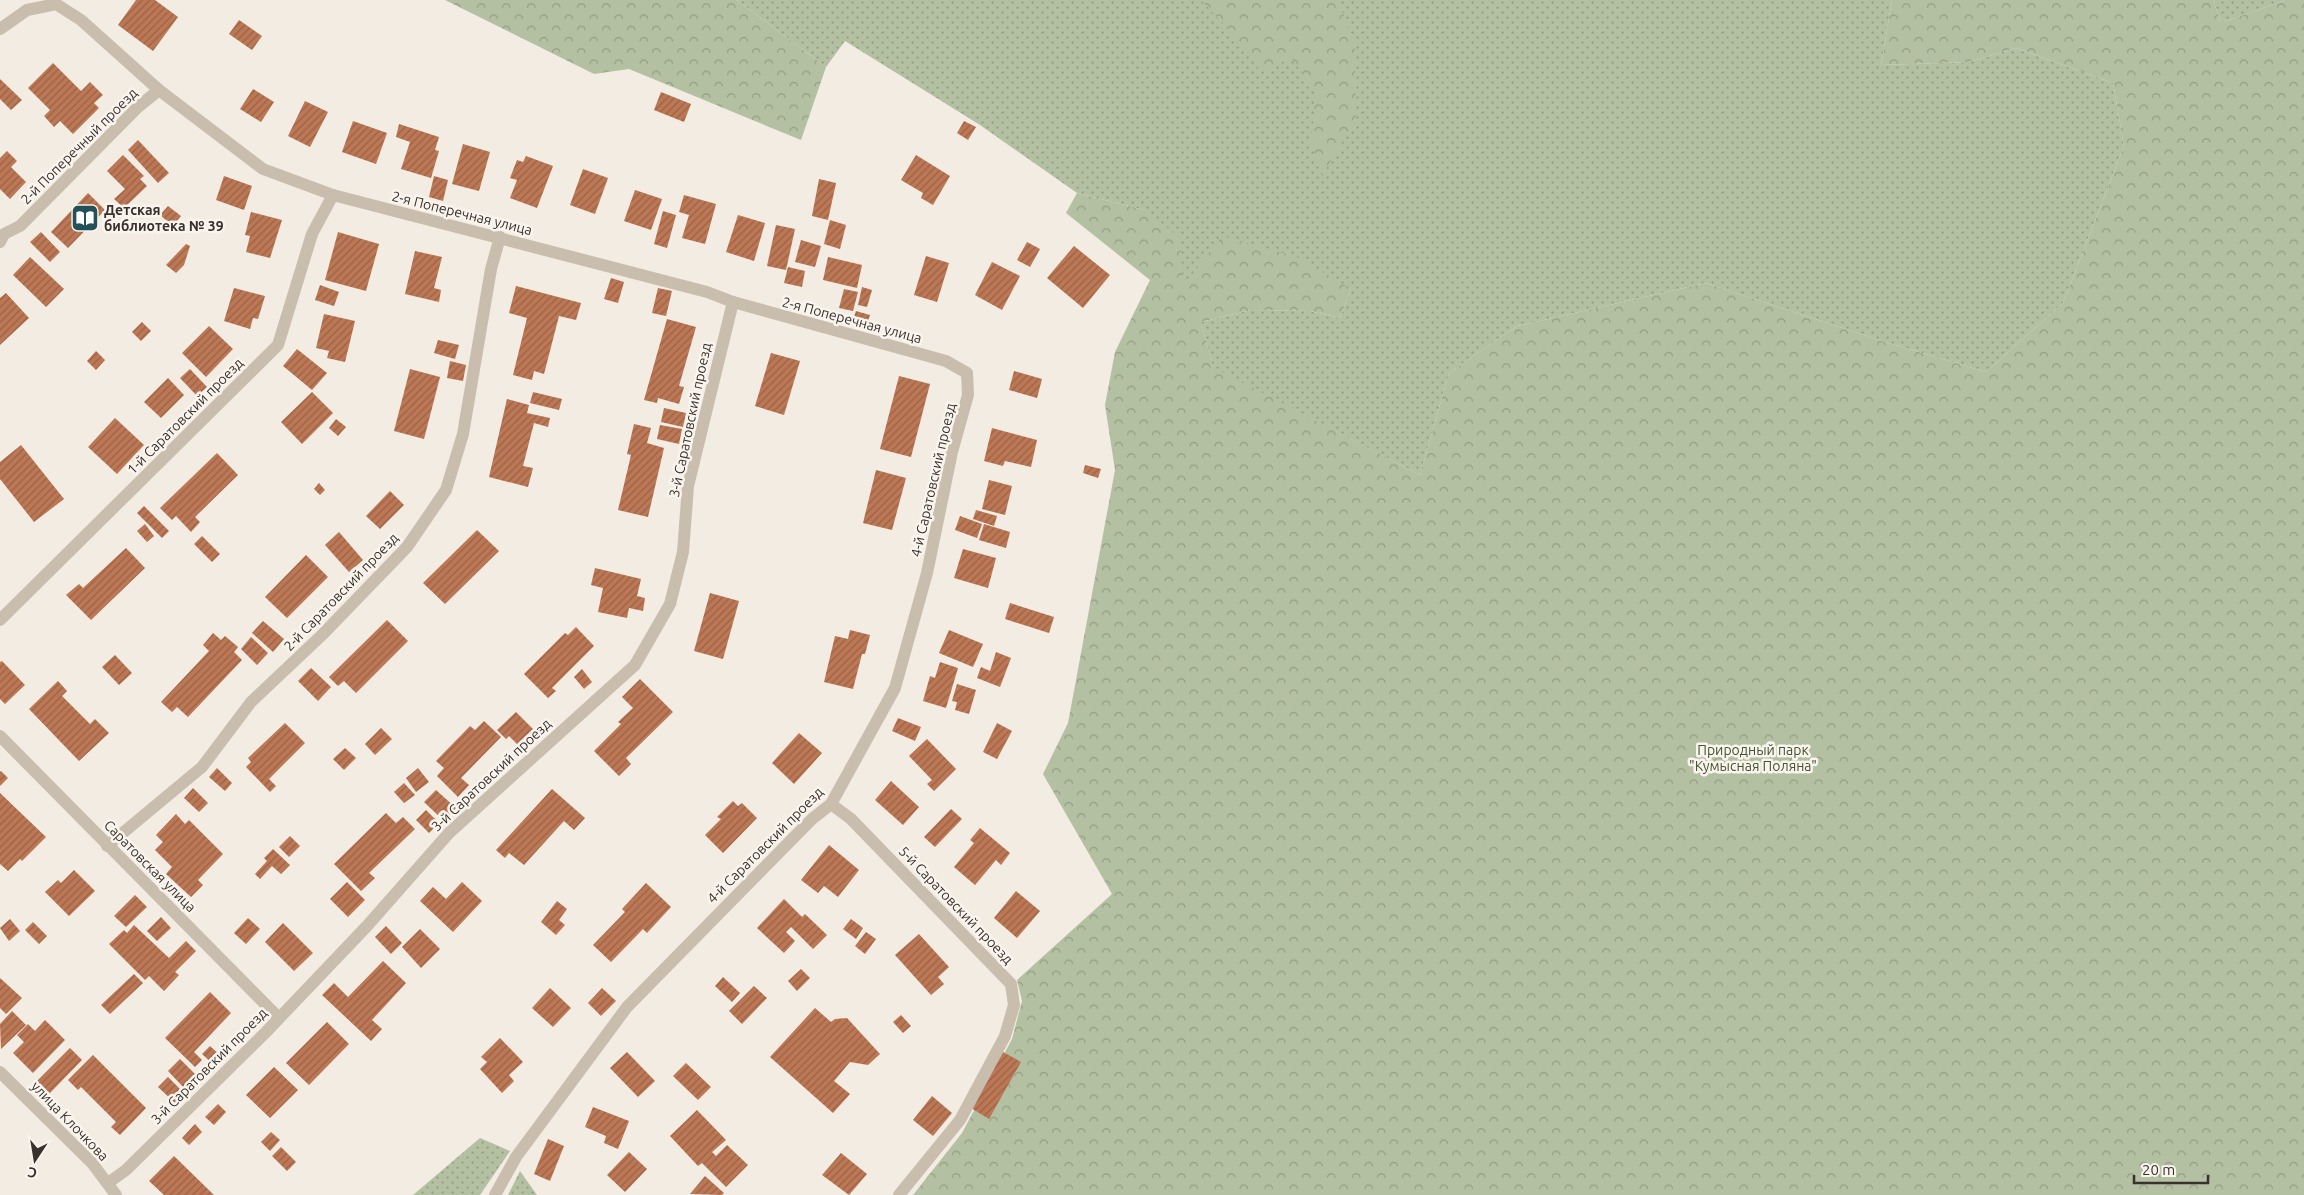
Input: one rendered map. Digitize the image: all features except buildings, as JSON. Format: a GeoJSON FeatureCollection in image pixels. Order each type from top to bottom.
{"type":"FeatureCollection","features":[{"type":"Feature","properties":{"kind":"street","name":"2-я Поперечная улица"},"geometry":{"type":"LineString","coordinates":[[0,29],[27,10],[56,4],[81,20],[159,90],[263,169],[333,195],[707,292],[733,302],[946,361],[968,373]]}},
{"type":"Feature","properties":{"kind":"street","name":"2-й Поперечный проезд"},"geometry":{"type":"LineString","coordinates":[[1,235],[20,226],[138,107],[159,90]]}},
{"type":"Feature","properties":{"kind":"street","name":"1-й Саратовский проезд"},"geometry":{"type":"LineString","coordinates":[[0,620],[278,345],[312,234],[333,195]]}},
{"type":"Feature","properties":{"kind":"street","name":"2-й Саратовский проезд"},"geometry":{"type":"LineString","coordinates":[[107,846],[202,766],[251,702],[322,635],[407,548],[446,490],[463,434],[491,269],[500,238]]}},
{"type":"Feature","properties":{"kind":"street","name":"3-й Саратовский проезд"},"geometry":{"type":"LineString","coordinates":[[108,1183],[126,1170],[293,1005],[367,926],[449,833],[634,665],[670,604],[684,552],[688,486],[733,302]]}},
{"type":"Feature","properties":{"kind":"street","name":"4-й Саратовский проезд"},"geometry":{"type":"LineString","coordinates":[[496,1195],[516,1157],[627,1007],[812,820],[831,804],[895,688],[927,573],[952,452],[968,395],[968,373]]}},
{"type":"Feature","properties":{"kind":"street","name":"Саратовская улица"},"geometry":{"type":"LineString","coordinates":[[0,736],[90,825],[107,846],[200,937],[278,1018]]}},
{"type":"Feature","properties":{"kind":"street","name":"5-й Саратовский проезд"},"geometry":{"type":"LineString","coordinates":[[831,804],[851,819],[1011,984],[1014,1005],[1005,1036],[960,1120],[899,1195]]}},
{"type":"Feature","properties":{"kind":"street","name":"улица Клочкова"},"geometry":{"type":"LineString","coordinates":[[0,1072],[92,1163],[116,1195]]}},
{"type":"Feature","properties":{"kind":"green space"},"geometry":{"type":"Polygon","coordinates":[[[445,0],[737,0],[826,67],[801,140],[629,69],[594,74],[445,0]]]}},
{"type":"Feature","properties":{"kind":"green space"},"geometry":{"type":"Polygon","coordinates":[[[737,0],[1892,0],[1881,65],[1969,62],[2016,48],[2113,83],[2124,146],[2063,303],[1986,372],[1882,341],[1706,283],[1517,326],[1449,373],[1420,475],[1213,368],[1201,322],[1251,310],[1310,311],[1340,318],[1351,289],[1184,285],[1145,210],[1077,193],[980,125],[845,41],[826,67],[737,0]]]}},
{"type":"Feature","properties":{"kind":"green space"},"geometry":{"type":"Polygon","coordinates":[[[1201,0],[1338,0],[1355,46],[1356,119],[1322,176],[1311,142],[1316,91],[1291,58],[1261,72],[1242,44],[1201,0]]]}},
{"type":"Feature","properties":{"kind":"green space","name":"Природный парк \"Кумысная Поляна\""},"geometry":{"type":"Polygon","coordinates":[[[1892,0],[2213,0],[2221,23],[2285,0],[2304,0],[2304,1195],[913,1195],[962,1133],[1012,1039],[1022,1001],[1017,980],[1112,894],[1043,774],[1068,723],[1115,470],[1105,405],[1115,352],[1150,280],[1066,213],[1077,193],[1145,210],[1180,238],[1184,285],[1222,236],[1295,256],[1351,289],[1340,318],[1310,311],[1251,310],[1201,322],[1213,367],[1420,475],[1449,373],[1517,326],[1706,283],[1882,341],[1986,372],[2063,303],[2124,146],[2113,83],[2016,48],[1969,62],[1881,65],[1892,0]]]}},
{"type":"Feature","properties":{"kind":"green space"},"geometry":{"type":"Polygon","coordinates":[[[2213,0],[2285,0],[2221,23],[2213,0]]]}},
{"type":"Feature","properties":{"kind":"green space"},"geometry":{"type":"Polygon","coordinates":[[[480,1138],[510,1151],[480,1195],[413,1195],[480,1138]]]}},
{"type":"Feature","properties":{"kind":"green space"},"geometry":{"type":"Polygon","coordinates":[[[520,1171],[537,1195],[508,1195],[520,1171]]]}},
{"type":"Feature","properties":{"kind":"place","name":"Детская библиотека № 39"},"geometry":{"type":"Point","coordinates":[85,218]}}]}
